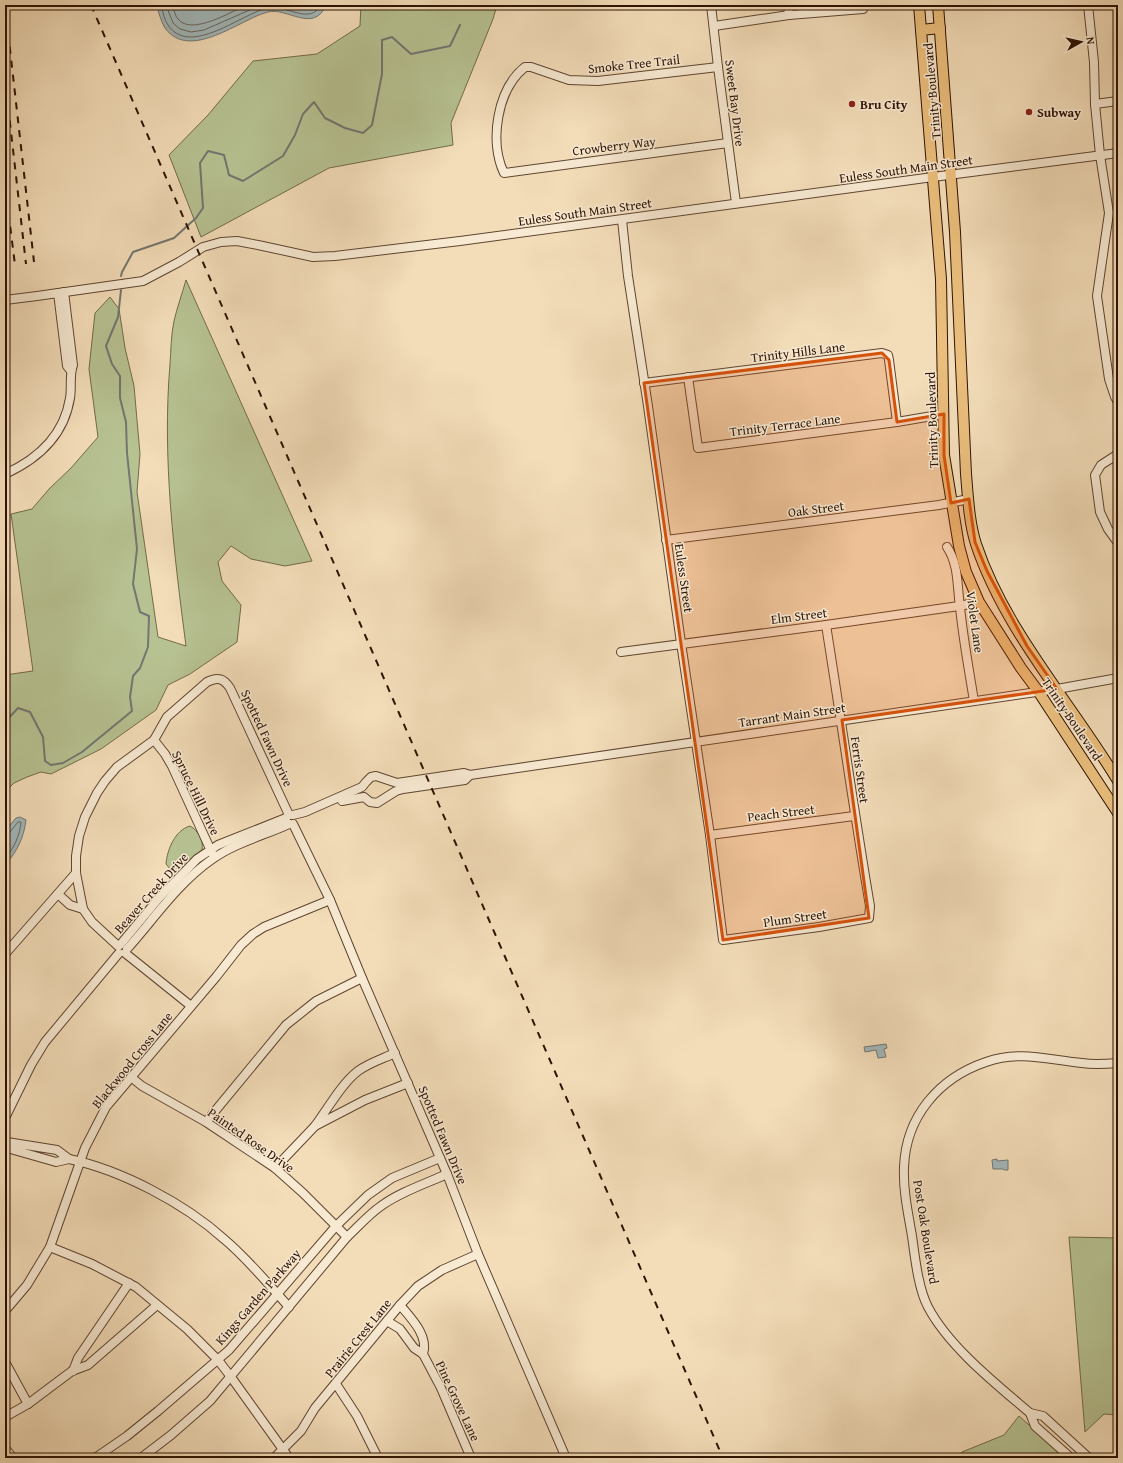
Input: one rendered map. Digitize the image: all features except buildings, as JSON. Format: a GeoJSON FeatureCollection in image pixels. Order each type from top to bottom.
{"type":"FeatureCollection","features":[{"type":"Feature","properties":{"kind":"main road","name":"Trinity Boulevard"},"geometry":{"type":"LineString","coordinates":[[919,5],[941,279],[944,455],[959,546],[966,572],[979,602],[1021,668],[1038,691],[1118,813]]}},
{"type":"Feature","properties":{"kind":"main road","name":"Trinity Boulevard"},"geometry":{"type":"LineString","coordinates":[[938,5],[956,239],[968,499],[976,542],[987,572],[1000,599],[1027,646],[1118,781]]}},
{"type":"Feature","properties":{"kind":"main road"},"geometry":{"type":"LineString","coordinates":[[921,30],[940,28]]}},
{"type":"Feature","properties":{"kind":"street","name":"Sweet Bay Drive"},"geometry":{"type":"LineString","coordinates":[[711,5],[736,204]]}},
{"type":"Feature","properties":{"kind":"street"},"geometry":{"type":"LineString","coordinates":[[788,5],[789,15]]}},
{"type":"Feature","properties":{"kind":"street"},"geometry":{"type":"LineString","coordinates":[[1088,5],[1094,62],[1095,104],[1100,155],[1109,213],[1097,296],[1108,379],[1118,402]]}},
{"type":"Feature","properties":{"kind":"street"},"geometry":{"type":"LineString","coordinates":[[714,26],[789,15],[863,7]]}},
{"type":"Feature","properties":{"kind":"street","name":"Smoke Tree Trail"},"geometry":{"type":"LineString","coordinates":[[504,173],[498,152],[496,134],[500,110],[512,82],[525,67],[530,67],[569,80],[598,81],[718,66]]}},
{"type":"Feature","properties":{"kind":"street"},"geometry":{"type":"LineString","coordinates":[[1095,104],[1118,101]]}},
{"type":"Feature","properties":{"kind":"street","name":"Crowberry Way"},"geometry":{"type":"LineString","coordinates":[[504,173],[728,144]]}},
{"type":"Feature","properties":{"kind":"street","name":"Euless South Main Street"},"geometry":{"type":"LineString","coordinates":[[5,300],[143,281],[179,262],[203,247],[221,242],[236,241],[313,257],[331,256],[418,247],[1118,153]]}},
{"type":"Feature","properties":{"kind":"street","name":"Euless Street"},"geometry":{"type":"LineString","coordinates":[[622,220],[628,276],[680,643],[710,835],[723,940]]}},
{"type":"Feature","properties":{"kind":"street"},"geometry":{"type":"LineString","coordinates":[[5,474],[19,468],[33,459],[45,448],[56,436],[69,409],[71,371],[67,366],[61,293]]}},
{"type":"Feature","properties":{"kind":"street","name":"Trinity Hills Lane"},"geometry":{"type":"LineString","coordinates":[[644,383],[882,353],[888,355],[897,422]]}},
{"type":"Feature","properties":{"kind":"street","name":"Trinity Terrace Lane"},"geometry":{"type":"LineString","coordinates":[[688,377],[698,448],[897,422],[944,414]]}},
{"type":"Feature","properties":{"kind":"street"},"geometry":{"type":"LineString","coordinates":[[1118,454],[1101,465],[1095,475],[1100,512],[1108,529],[1118,543]]}},
{"type":"Feature","properties":{"kind":"street","name":"Oak Street"},"geometry":{"type":"LineString","coordinates":[[666,540],[951,503],[968,499]]}},
{"type":"Feature","properties":{"kind":"street","name":"Violet Lane"},"geometry":{"type":"LineString","coordinates":[[947,548],[952,555],[957,578],[959,606],[974,701]]}},
{"type":"Feature","properties":{"kind":"street","name":"Elm Street"},"geometry":{"type":"LineString","coordinates":[[621,652],[680,643],[826,625],[979,602]]}},
{"type":"Feature","properties":{"kind":"street","name":"Ferris Street"},"geometry":{"type":"LineString","coordinates":[[826,625],[842,720],[854,816],[870,906],[869,918]]}},
{"type":"Feature","properties":{"kind":"street","name":"Tarrant Main Street"},"geometry":{"type":"LineString","coordinates":[[429,782],[465,780],[470,774],[1057,689],[1118,678]]}},
{"type":"Feature","properties":{"kind":"street","name":"Spotted Fawn Drive"},"geometry":{"type":"LineString","coordinates":[[154,740],[167,717],[207,682],[217,679],[225,681],[230,688],[330,900],[362,978],[448,1174],[478,1254],[566,1458]]}},
{"type":"Feature","properties":{"kind":"street"},"geometry":{"type":"LineString","coordinates":[[154,740],[117,767],[97,793],[85,817],[79,836],[76,856],[76,873],[83,909],[92,922],[191,1006]]}},
{"type":"Feature","properties":{"kind":"street","name":"Spruce Hill Drive"},"geometry":{"type":"LineString","coordinates":[[154,740],[172,766],[214,858]]}},
{"type":"Feature","properties":{"kind":"street","name":"Beaver Creek Drive"},"geometry":{"type":"LineString","coordinates":[[5,1118],[30,1065],[45,1042],[122,949],[177,890],[196,872],[222,852],[305,812],[362,787],[371,777],[376,776],[397,784],[429,782]]}},
{"type":"Feature","properties":{"kind":"street","name":"Beaver Creek Drive"},"geometry":{"type":"LineString","coordinates":[[122,949],[145,914],[182,873],[197,858],[228,840],[348,799],[364,797],[370,802],[377,803],[396,791],[429,782]]}},
{"type":"Feature","properties":{"kind":"street"},"geometry":{"type":"LineString","coordinates":[[362,787],[364,797]]}},
{"type":"Feature","properties":{"kind":"street","name":"Peach Street"},"geometry":{"type":"LineString","coordinates":[[710,835],[854,816]]}},
{"type":"Feature","properties":{"kind":"street"},"geometry":{"type":"LineString","coordinates":[[5,954],[76,873]]}},
{"type":"Feature","properties":{"kind":"street"},"geometry":{"type":"LineString","coordinates":[[58,894],[70,905],[83,909]]}},
{"type":"Feature","properties":{"kind":"street","name":"Blackwood Cross Lane"},"geometry":{"type":"LineString","coordinates":[[5,1311],[27,1285],[50,1247],[85,1148],[106,1107],[242,945],[253,934],[264,927],[330,900]]}},
{"type":"Feature","properties":{"kind":"street","name":"Plum Street"},"geometry":{"type":"LineString","coordinates":[[723,940],[819,927],[869,918]]}},
{"type":"Feature","properties":{"kind":"street"},"geometry":{"type":"LineString","coordinates":[[206,1122],[286,1026],[316,1001],[362,978]]}},
{"type":"Feature","properties":{"kind":"street"},"geometry":{"type":"LineString","coordinates":[[275,1168],[315,1126],[349,1080],[356,1073],[395,1053]]}},
{"type":"Feature","properties":{"kind":"street","name":"Post Oak Boulevard"},"geometry":{"type":"LineString","coordinates":[[1071,1458],[1035,1426],[1030,1413],[965,1354],[946,1334],[928,1306],[919,1278],[905,1195],[905,1154],[910,1135],[919,1113],[926,1103],[942,1086],[968,1069],[987,1061],[1012,1055],[1023,1055],[1083,1064],[1118,1063]]}},
{"type":"Feature","properties":{"kind":"street","name":"Painted Rose Drive"},"geometry":{"type":"LineString","coordinates":[[131,1077],[142,1086],[206,1122],[275,1168],[303,1193],[347,1237]]}},
{"type":"Feature","properties":{"kind":"street"},"geometry":{"type":"LineString","coordinates":[[315,1126],[365,1100],[408,1083]]}},
{"type":"Feature","properties":{"kind":"street"},"geometry":{"type":"LineString","coordinates":[[6,1145],[56,1162],[69,1159],[80,1161],[108,1170],[156,1192],[187,1211],[224,1238],[251,1264],[289,1307]]}},
{"type":"Feature","properties":{"kind":"street","name":"Kings Garden Parkway"},"geometry":{"type":"LineString","coordinates":[[95,1458],[134,1431],[218,1360],[243,1335],[336,1226],[363,1200],[392,1178],[440,1158]]}},
{"type":"Feature","properties":{"kind":"street"},"geometry":{"type":"LineString","coordinates":[[141,1458],[171,1435],[210,1401],[347,1237],[381,1206],[399,1195],[448,1174]]}},
{"type":"Feature","properties":{"kind":"street"},"geometry":{"type":"LineString","coordinates":[[50,1247],[92,1264],[136,1287],[157,1306],[187,1329],[218,1360],[289,1458]]}},
{"type":"Feature","properties":{"kind":"street","name":"Prairie Crest Lane"},"geometry":{"type":"LineString","coordinates":[[274,1458],[301,1431],[315,1408],[400,1305],[418,1286],[442,1270],[478,1254]]}},
{"type":"Feature","properties":{"kind":"street"},"geometry":{"type":"LineString","coordinates":[[73,1371],[78,1358],[129,1283]]}},
{"type":"Feature","properties":{"kind":"street","name":"Pine Grove Lane"},"geometry":{"type":"LineString","coordinates":[[400,1305],[421,1334],[425,1347],[423,1354]]}},
{"type":"Feature","properties":{"kind":"street"},"geometry":{"type":"LineString","coordinates":[[5,1417],[28,1404],[73,1371],[88,1365],[157,1306]]}},
{"type":"Feature","properties":{"kind":"street","name":"Pine Grove Lane"},"geometry":{"type":"LineString","coordinates":[[387,1321],[400,1329],[414,1348],[423,1354],[441,1388],[471,1458]]}},
{"type":"Feature","properties":{"kind":"street"},"geometry":{"type":"LineString","coordinates":[[5,1362],[28,1404]]}},
{"type":"Feature","properties":{"kind":"street"},"geometry":{"type":"LineString","coordinates":[[336,1384],[357,1416],[378,1458]]}},
{"type":"Feature","properties":{"kind":"street","name":"Post Oak Boulevard"},"geometry":{"type":"LineString","coordinates":[[1030,1413],[1043,1416],[1089,1458]]}},
{"type":"Feature","properties":{"kind":"street"},"geometry":{"type":"LineString","coordinates":[[5,1448],[12,1458]]}},
{"type":"Feature","properties":{"kind":"highlighted area"},"geometry":{"type":"Polygon","coordinates":[[[882,353],[889,360],[897,422],[944,414],[944,455],[951,503],[969,499],[975,542],[987,571],[1027,646],[1057,689],[842,720],[869,918],[723,940],[644,383],[882,353]]]}},
{"type":"Feature","properties":{"kind":"green space"},"geometry":{"type":"Polygon","coordinates":[[[361,5],[497,5],[493,19],[451,123],[453,145],[329,168],[201,237],[169,155],[208,115],[253,61],[317,54],[360,26],[361,5]]]}},
{"type":"Feature","properties":{"kind":"green space"},"geometry":{"type":"Polygon","coordinates":[[[186,280],[312,561],[285,566],[251,559],[231,546],[218,562],[222,581],[241,605],[237,642],[190,674],[168,685],[156,710],[101,749],[51,774],[41,772],[27,777],[14,783],[5,792],[5,675],[33,671],[11,514],[32,509],[98,437],[89,369],[95,313],[110,297],[119,309],[125,348],[134,386],[140,454],[137,492],[158,637],[186,646],[170,506],[167,435],[172,332],[175,316],[186,280]]]}},
{"type":"Feature","properties":{"kind":"green space"},"geometry":{"type":"Polygon","coordinates":[[[190,826],[196,830],[200,836],[202,850],[182,868],[177,871],[172,871],[166,864],[170,847],[176,836],[185,828],[190,826]]]}},
{"type":"Feature","properties":{"kind":"green space"},"geometry":{"type":"Polygon","coordinates":[[[1069,1237],[1118,1238],[1118,1415],[1104,1414],[1085,1432],[1069,1237]]]}},
{"type":"Feature","properties":{"kind":"green space"},"geometry":{"type":"Polygon","coordinates":[[[1019,1416],[1066,1458],[957,1458],[962,1452],[1004,1435],[1019,1416]]]}},
{"type":"Feature","properties":{"kind":"water"},"geometry":{"type":"Polygon","coordinates":[[[156,5],[326,5],[321,13],[315,18],[307,19],[275,11],[268,12],[215,35],[201,40],[188,41],[175,37],[165,28],[156,5]]]}},
{"type":"Feature","properties":{"kind":"water"},"geometry":{"type":"Polygon","coordinates":[[[20,817],[26,820],[24,832],[16,850],[5,865],[5,831],[16,818],[20,817]]]}},
{"type":"Feature","properties":{"kind":"water"},"geometry":{"type":"Polygon","coordinates":[[[886,1044],[887,1048],[884,1049],[886,1057],[878,1058],[876,1050],[865,1052],[864,1047],[886,1044]]]}},
{"type":"Feature","properties":{"kind":"water"},"geometry":{"type":"Polygon","coordinates":[[[997,1159],[997,1161],[1008,1160],[1008,1170],[993,1169],[992,1160],[997,1159]]]}},
{"type":"Feature","properties":{"kind":"waterway"},"geometry":{"type":"LineString","coordinates":[[121,276],[133,252],[174,238],[196,218],[203,208],[200,163],[208,151],[224,155],[229,175],[243,181],[283,156],[295,135],[303,114],[314,102],[325,118],[345,128],[363,133],[372,125],[382,74],[382,40],[392,37],[411,54],[450,46],[460,25]]}},
{"type":"Feature","properties":{"kind":"waterway"},"geometry":{"type":"LineString","coordinates":[[5,722],[18,708],[30,712],[43,737],[45,761],[51,765],[63,763],[82,752],[132,711],[130,697],[133,676],[140,668],[148,647],[149,616],[140,612],[133,584],[137,549],[127,453],[126,422],[120,398],[120,376],[112,364],[106,346],[118,317],[121,290]]}},
{"type":"Feature","properties":{"kind":"railway"},"geometry":{"type":"LineString","coordinates":[[5,5],[34,262]]}},
{"type":"Feature","properties":{"kind":"railway"},"geometry":{"type":"LineString","coordinates":[[91,5],[723,1458]]}},
{"type":"Feature","properties":{"kind":"railway"},"geometry":{"type":"LineString","coordinates":[[5,79],[26,264]]}},
{"type":"Feature","properties":{"kind":"railway"},"geometry":{"type":"LineString","coordinates":[[5,185],[15,265]]}},
{"type":"Feature","properties":{"kind":"place","name":"Bru City"},"geometry":{"type":"Point","coordinates":[852,104]}},
{"type":"Feature","properties":{"kind":"place","name":"Subway"},"geometry":{"type":"Point","coordinates":[1029,112]}}]}
